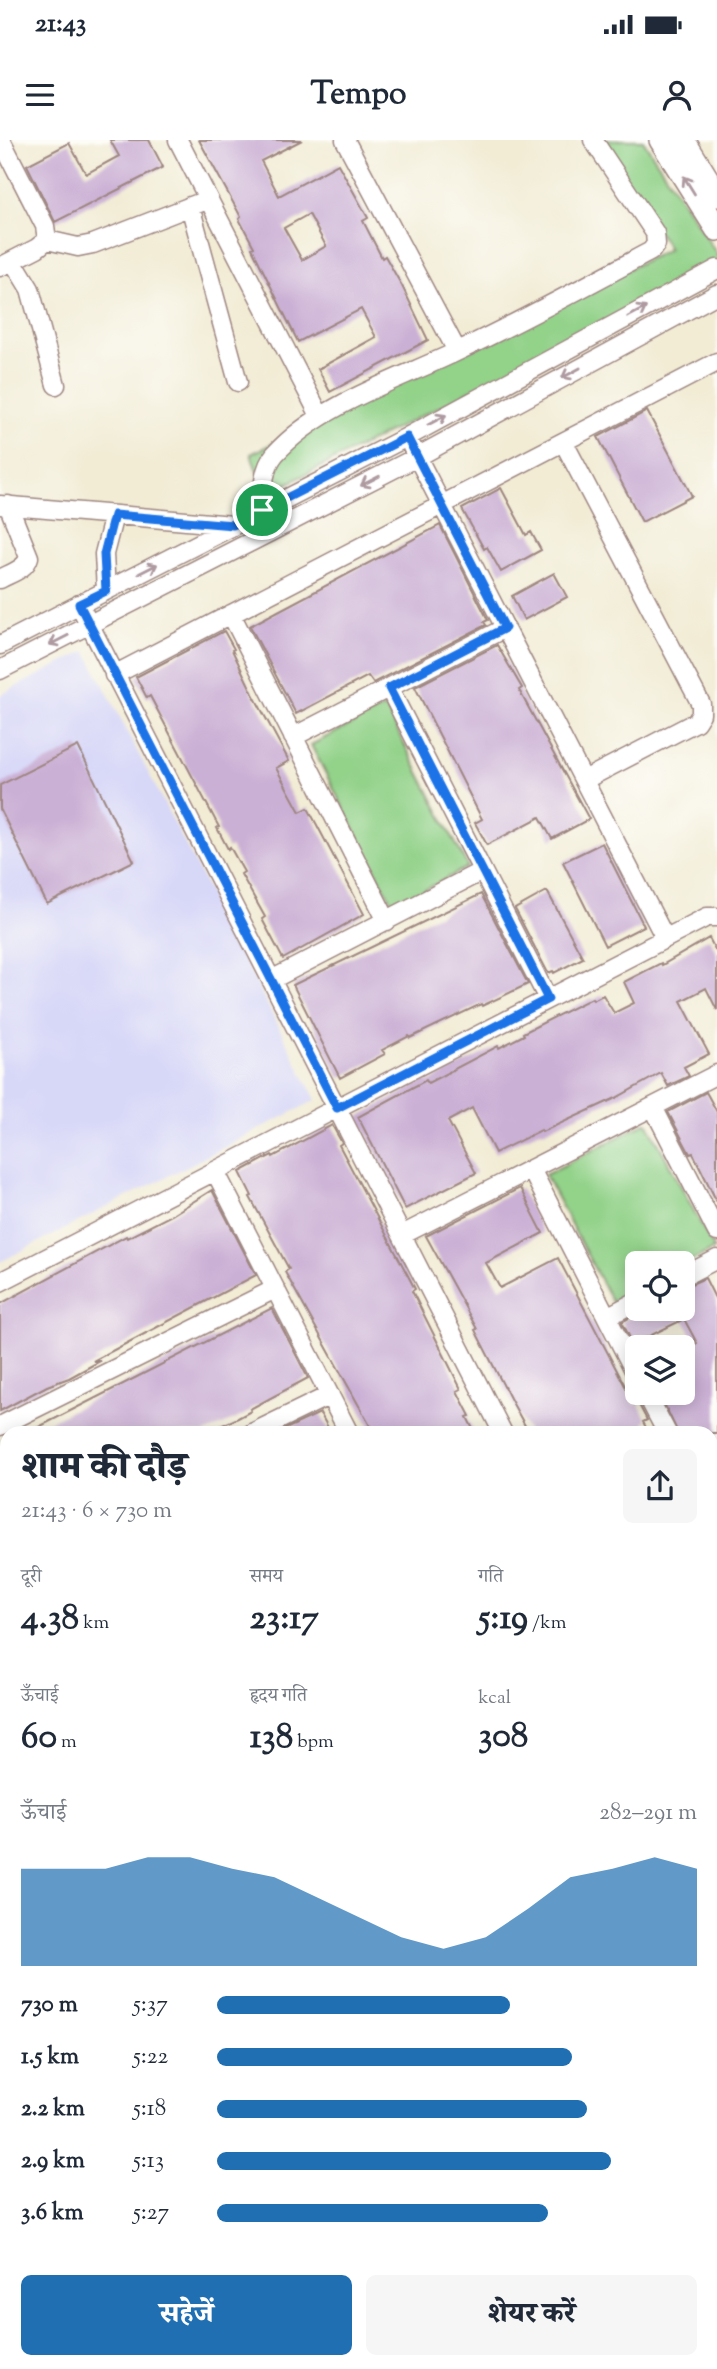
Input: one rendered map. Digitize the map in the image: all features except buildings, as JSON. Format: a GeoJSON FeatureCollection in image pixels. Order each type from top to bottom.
{"type":"FeatureCollection","features":[{"type":"Feature","properties":{"kind":"main road"},"geometry":{"type":"LineString","coordinates":[[661,140],[717,229]]}},
{"type":"Feature","properties":{"kind":"main road"},"geometry":{"type":"LineString","coordinates":[[683,140],[717,195]]}},
{"type":"Feature","properties":{"kind":"street"},"geometry":{"type":"LineString","coordinates":[[1,140],[45,226],[47,240],[43,245],[6,264],[30,289],[56,385]]}},
{"type":"Feature","properties":{"kind":"street"},"geometry":{"type":"LineString","coordinates":[[178,140],[320,416]]}},
{"type":"Feature","properties":{"kind":"street"},"geometry":{"type":"LineString","coordinates":[[345,140],[457,351]]}},
{"type":"Feature","properties":{"kind":"street"},"geometry":{"type":"LineString","coordinates":[[262,510],[267,467],[275,455],[320,416],[457,351],[651,251],[656,244],[654,233],[593,140]]}},
{"type":"Feature","properties":{"kind":"street"},"geometry":{"type":"LineString","coordinates":[[47,240],[64,246],[93,244],[209,199]]}},
{"type":"Feature","properties":{"kind":"street"},"geometry":{"type":"LineString","coordinates":[[190,206],[238,382]]}},
{"type":"Feature","properties":{"kind":"street"},"geometry":{"type":"LineString","coordinates":[[0,645],[407,437],[717,269]]}},
{"type":"Feature","properties":{"kind":"street"},"geometry":{"type":"LineString","coordinates":[[0,670],[417,457],[717,294]]}},
{"type":"Feature","properties":{"kind":"street"},"geometry":{"type":"LineString","coordinates":[[114,675],[717,362]]}},
{"type":"Feature","properties":{"kind":"street"},"geometry":{"type":"LineString","coordinates":[[407,437],[665,938]]}},
{"type":"Feature","properties":{"kind":"street"},"geometry":{"type":"LineString","coordinates":[[564,443],[701,704],[701,714],[696,722],[584,780]]}},
{"type":"Feature","properties":{"kind":"street"},"geometry":{"type":"LineString","coordinates":[[4,505],[233,525]]}},
{"type":"Feature","properties":{"kind":"street"},"geometry":{"type":"LineString","coordinates":[[0,579],[23,567],[29,557],[4,505]]}},
{"type":"Feature","properties":{"kind":"street"},"geometry":{"type":"LineString","coordinates":[[106,591],[104,554],[114,515]]}},
{"type":"Feature","properties":{"kind":"street"},"geometry":{"type":"LineString","coordinates":[[79,604],[499,1426]]}},
{"type":"Feature","properties":{"kind":"street"},"geometry":{"type":"LineString","coordinates":[[231,614],[387,921]]}},
{"type":"Feature","properties":{"kind":"street"},"geometry":{"type":"LineString","coordinates":[[293,737],[505,628]]}},
{"type":"Feature","properties":{"kind":"street"},"geometry":{"type":"LineString","coordinates":[[389,688],[548,999]]}},
{"type":"Feature","properties":{"kind":"street"},"geometry":{"type":"LineString","coordinates":[[271,980],[482,871]]}},
{"type":"Feature","properties":{"kind":"street"},"geometry":{"type":"LineString","coordinates":[[0,1282],[708,916],[717,917]]}},
{"type":"Feature","properties":{"kind":"street"},"geometry":{"type":"LineString","coordinates":[[402,1235],[717,1074]]}},
{"type":"Feature","properties":{"kind":"street"},"geometry":{"type":"LineString","coordinates":[[653,1107],[717,1232]]}},
{"type":"Feature","properties":{"kind":"street"},"geometry":{"type":"LineString","coordinates":[[531,1169],[625,1352]]}},
{"type":"Feature","properties":{"kind":"street"},"geometry":{"type":"LineString","coordinates":[[215,1171],[346,1426]]}},
{"type":"Feature","properties":{"kind":"street"},"geometry":{"type":"LineString","coordinates":[[695,1270],[717,1259]]}},
{"type":"Feature","properties":{"kind":"street"},"geometry":{"type":"LineString","coordinates":[[8,1426],[275,1289]]}},
{"type":"Feature","properties":{"kind":"street"},"geometry":{"type":"LineString","coordinates":[[607,1317],[625,1307]]}},
{"type":"Feature","properties":{"kind":"street"},"geometry":{"type":"LineString","coordinates":[[266,1426],[330,1395]]}},
{"type":"Feature","properties":{"kind":"street"},"geometry":{"type":"LineString","coordinates":[[652,1405],[663,1426]]}},
{"type":"Feature","properties":{"kind":"shaded area"},"geometry":{"type":"Polygon","coordinates":[[[86,651],[316,1100],[0,1262],[0,695],[86,651]]]}},
{"type":"Feature","properties":{"kind":"green space"},"geometry":{"type":"Polygon","coordinates":[[[600,140],[643,140],[717,254],[717,266],[265,495],[251,454],[669,249],[600,140]]]}},
{"type":"Feature","properties":{"kind":"green space"},"geometry":{"type":"Polygon","coordinates":[[[385,707],[468,867],[394,906],[311,745],[385,707]]]}},
{"type":"Feature","properties":{"kind":"green space"},"geometry":{"type":"Polygon","coordinates":[[[647,1122],[714,1249],[695,1259],[695,1251],[625,1251],[625,1295],[612,1302],[545,1175],[647,1122]]]}},
{"type":"Feature","properties":{"kind":"route"},"geometry":{"type":"LineString","coordinates":[[407,437],[505,628],[389,688],[548,999],[337,1108],[79,604],[106,591],[104,554],[114,515],[233,525],[262,510],[407,437]]}}]}
